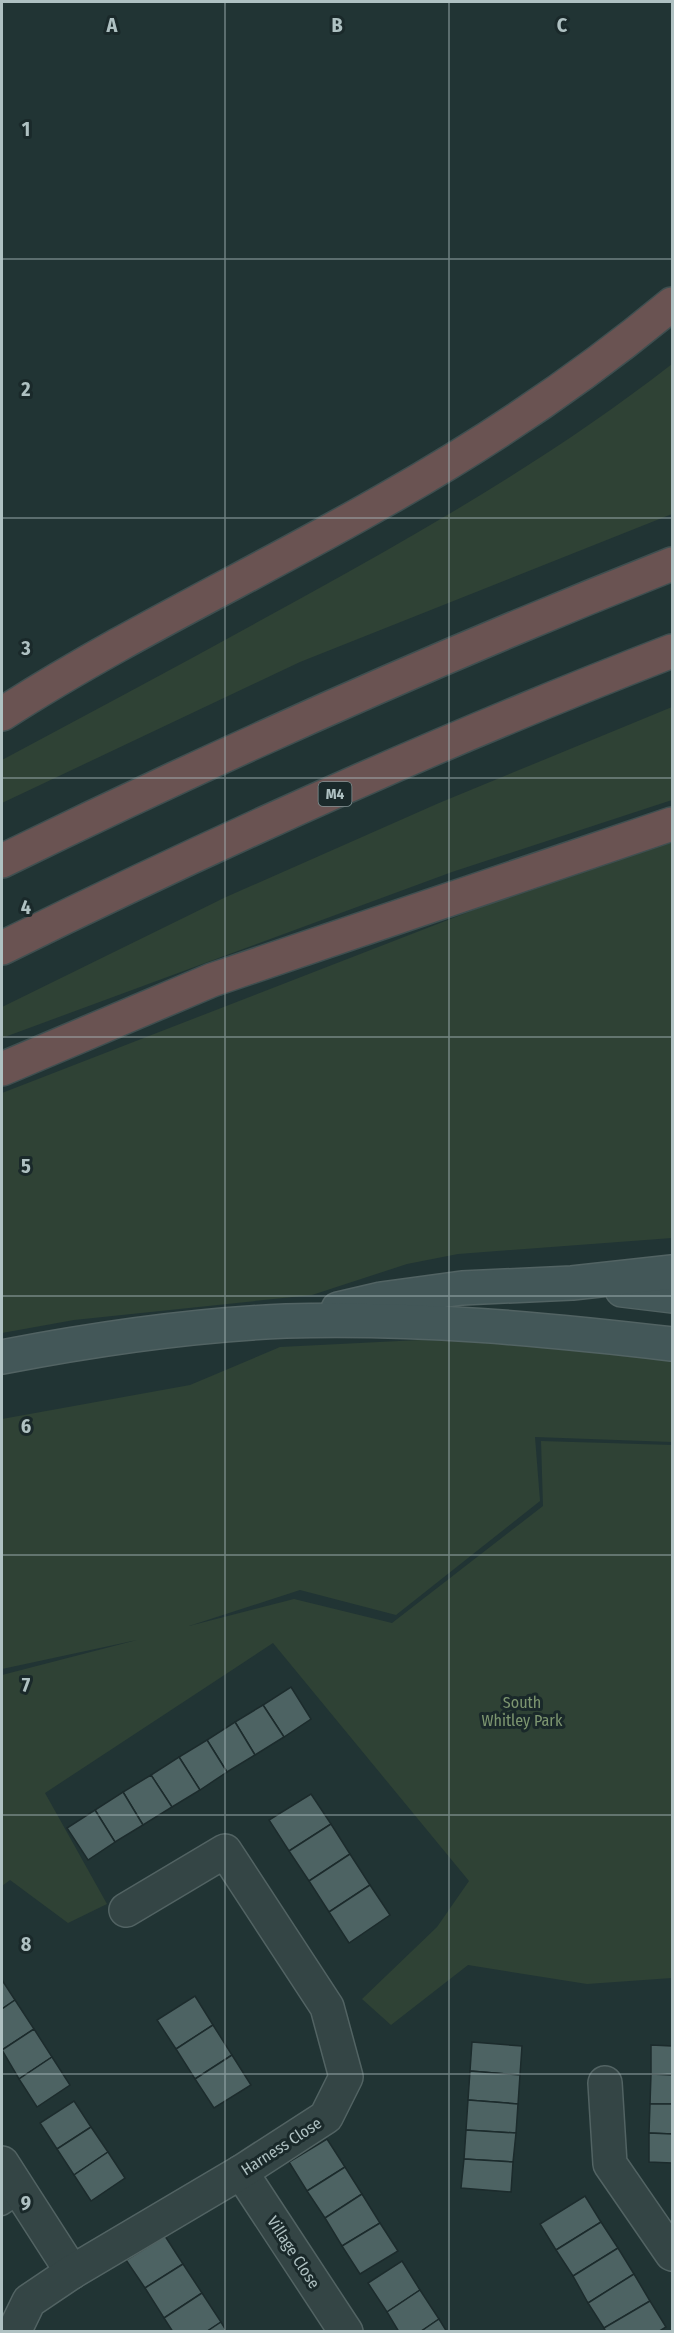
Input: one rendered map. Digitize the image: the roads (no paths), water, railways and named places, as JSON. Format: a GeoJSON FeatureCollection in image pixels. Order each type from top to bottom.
{"type":"FeatureCollection","features":[{"type":"Feature","properties":{"kind":"highway"},"geometry":{"type":"LineString","coordinates":[[2,714],[93,658],[327,532],[438,469],[568,385],[672,304]]}},
{"type":"Feature","properties":{"kind":"highway"},"geometry":{"type":"LineString","coordinates":[[2,861],[116,805],[521,625],[672,564]]}},
{"type":"Feature","properties":{"kind":"highway","name":"M4"},"geometry":{"type":"LineString","coordinates":[[2,948],[152,874],[568,692],[672,651]]}},
{"type":"Feature","properties":{"kind":"highway"},"geometry":{"type":"LineString","coordinates":[[2,1069],[212,981],[672,824]]}},
{"type":"Feature","properties":{"kind":"main road"},"geometry":{"type":"LineString","coordinates":[[287,1321],[381,1299],[462,1288],[572,1283],[672,1272]]}},
{"type":"Feature","properties":{"kind":"main road"},"geometry":{"type":"LineString","coordinates":[[572,1283],[672,1296]]}},
{"type":"Feature","properties":{"kind":"main road"},"geometry":{"type":"LineString","coordinates":[[2,1357],[71,1343],[181,1329],[287,1321],[516,1328],[672,1344]]}},
{"type":"Feature","properties":{"kind":"street","name":"Harness Close"},"geometry":{"type":"LineString","coordinates":[[14,2331],[29,2301],[72,2272],[242,2172],[326,2117],[346,2077],[327,2007],[225,1851],[126,1910]]}},
{"type":"Feature","properties":{"kind":"street"},"geometry":{"type":"LineString","coordinates":[[605,2083],[610,2164],[672,2254]]}},
{"type":"Feature","properties":{"kind":"street"},"geometry":{"type":"LineString","coordinates":[[2,2163],[12,2200],[72,2272]]}},
{"type":"Feature","properties":{"kind":"street","name":"Village Close"},"geometry":{"type":"LineString","coordinates":[[242,2172],[346,2331]]}},
{"type":"Feature","properties":{"kind":"park label","name":"South Whitley Park"},"geometry":{"type":"Point","coordinates":[522,1711]}}]}
